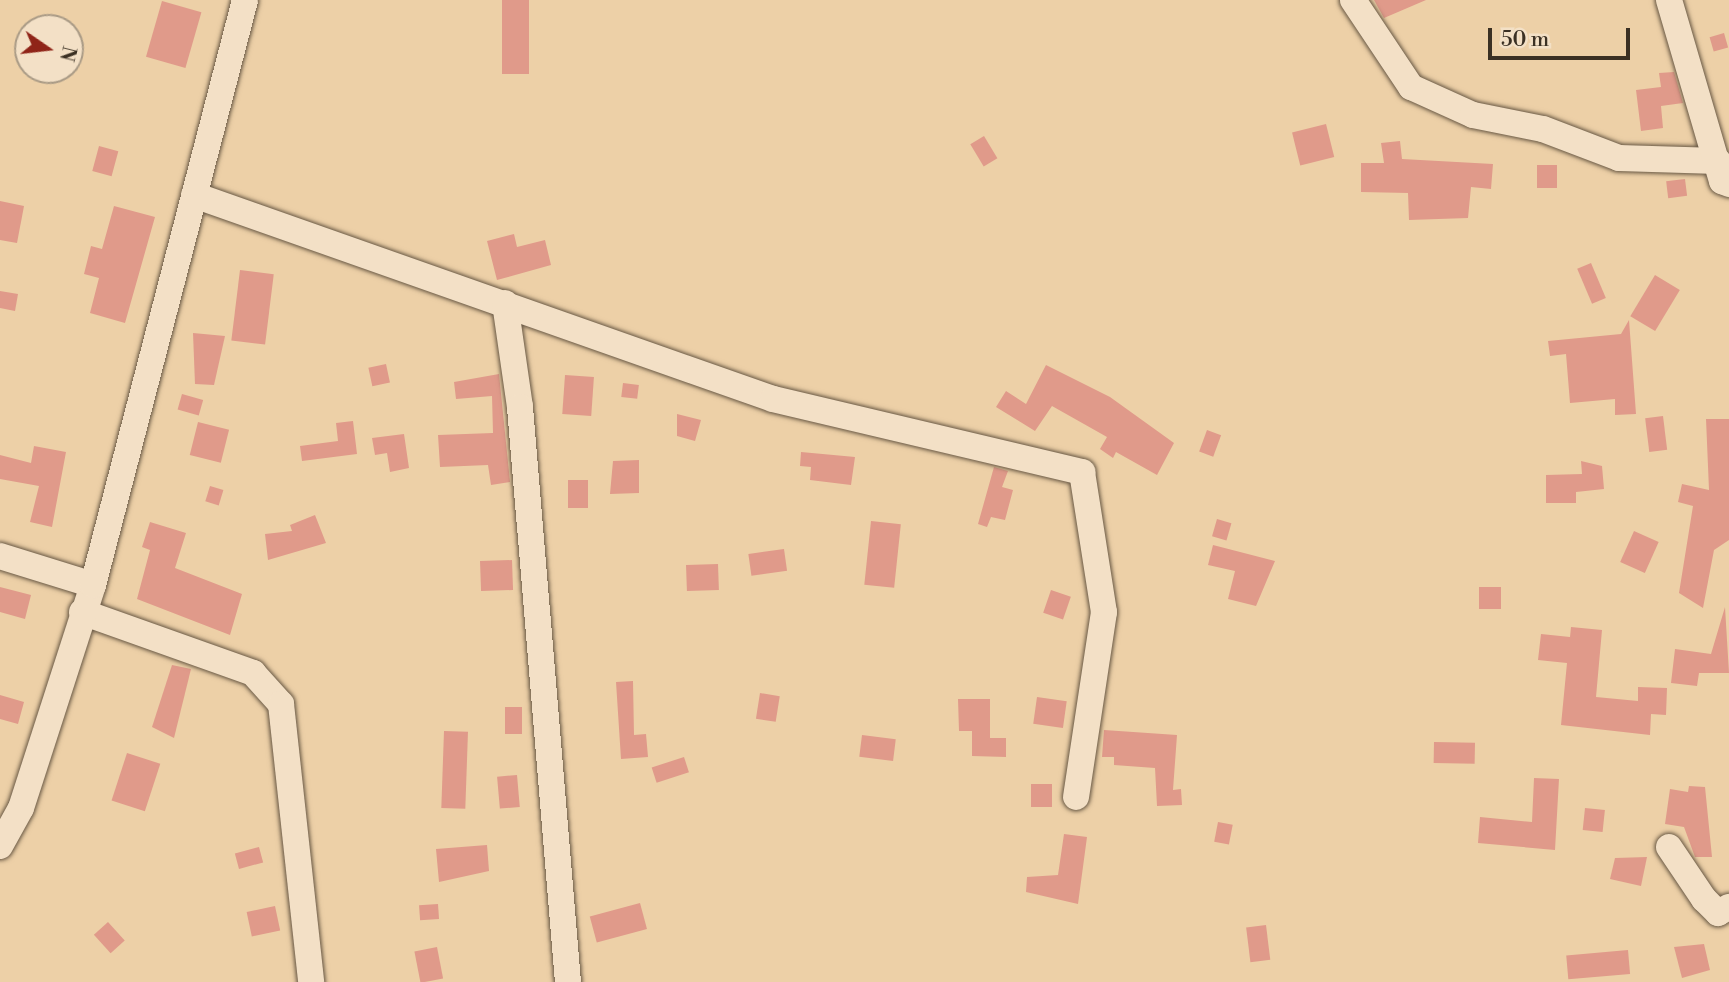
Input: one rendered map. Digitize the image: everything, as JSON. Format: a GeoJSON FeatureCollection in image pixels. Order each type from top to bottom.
{"type":"FeatureCollection","features":[{"type":"Feature","properties":{"kind":"street"},"geometry":{"type":"LineString","coordinates":[[0,846],[21,808],[82,612],[93,585],[245,0]]}},
{"type":"Feature","properties":{"kind":"street"},"geometry":{"type":"LineString","coordinates":[[1353,0],[1412,87],[1473,115],[1543,129],[1619,158],[1724,173],[1669,0]]}},
{"type":"Feature","properties":{"kind":"street"},"geometry":{"type":"LineString","coordinates":[[194,195],[774,399],[1082,472],[1104,612],[1076,797]]}},
{"type":"Feature","properties":{"kind":"street"},"geometry":{"type":"LineString","coordinates":[[505,303],[520,407],[568,982]]}},
{"type":"Feature","properties":{"kind":"street"},"geometry":{"type":"LineString","coordinates":[[0,556],[93,585]]}},
{"type":"Feature","properties":{"kind":"street"},"geometry":{"type":"LineString","coordinates":[[82,612],[253,673],[281,704],[311,982]]}},
{"type":"Feature","properties":{"kind":"street"},"geometry":{"type":"LineString","coordinates":[[1669,847],[1704,899],[1718,913],[1729,907]]}},
{"type":"Feature","properties":{"kind":"building"},"geometry":{"type":"Polygon","coordinates":[[[502,0],[529,0],[529,74],[502,74],[502,0]]]}},
{"type":"Feature","properties":{"kind":"building"},"geometry":{"type":"Polygon","coordinates":[[[1374,0],[1426,0],[1384,18],[1374,0]]]}},
{"type":"Feature","properties":{"kind":"building"},"geometry":{"type":"Polygon","coordinates":[[[162,1],[201,12],[185,68],[146,57],[162,1]]]}},
{"type":"Feature","properties":{"kind":"building"},"geometry":{"type":"Polygon","coordinates":[[[1724,33],[1728,47],[1714,52],[1710,37],[1724,33]]]}},
{"type":"Feature","properties":{"kind":"building"},"geometry":{"type":"Polygon","coordinates":[[[1674,72],[1683,103],[1661,106],[1663,128],[1641,131],[1636,90],[1661,87],[1659,73],[1674,72]]]}},
{"type":"Feature","properties":{"kind":"building"},"geometry":{"type":"Polygon","coordinates":[[[1326,124],[1334,157],[1300,165],[1292,132],[1326,124]]]}},
{"type":"Feature","properties":{"kind":"building"},"geometry":{"type":"Polygon","coordinates":[[[984,136],[997,158],[984,167],[970,144],[984,136]]]}},
{"type":"Feature","properties":{"kind":"building"},"geometry":{"type":"Polygon","coordinates":[[[1400,141],[1402,159],[1493,164],[1491,189],[1471,187],[1468,218],[1409,220],[1408,193],[1361,192],[1361,163],[1384,163],[1381,143],[1400,141]]]}},
{"type":"Feature","properties":{"kind":"building"},"geometry":{"type":"Polygon","coordinates":[[[99,146],[118,151],[112,176],[92,171],[99,146]]]}},
{"type":"Feature","properties":{"kind":"building"},"geometry":{"type":"Polygon","coordinates":[[[1537,165],[1557,165],[1557,188],[1537,188],[1537,165]]]}},
{"type":"Feature","properties":{"kind":"building"},"geometry":{"type":"Polygon","coordinates":[[[1685,179],[1687,196],[1668,198],[1666,181],[1685,179]]]}},
{"type":"Feature","properties":{"kind":"building"},"geometry":{"type":"Polygon","coordinates":[[[0,201],[24,206],[17,243],[0,240],[0,201]]]}},
{"type":"Feature","properties":{"kind":"building"},"geometry":{"type":"Polygon","coordinates":[[[114,206],[155,217],[125,323],[90,313],[99,278],[84,274],[91,246],[102,249],[114,206]]]}},
{"type":"Feature","properties":{"kind":"building"},"geometry":{"type":"Polygon","coordinates":[[[514,234],[517,247],[545,240],[551,265],[497,280],[487,241],[514,234]]]}},
{"type":"Feature","properties":{"kind":"building"},"geometry":{"type":"Polygon","coordinates":[[[1591,263],[1606,298],[1592,304],[1577,269],[1591,263]]]}},
{"type":"Feature","properties":{"kind":"building"},"geometry":{"type":"Polygon","coordinates":[[[240,270],[274,274],[265,345],[231,340],[240,270]]]}},
{"type":"Feature","properties":{"kind":"building"},"geometry":{"type":"Polygon","coordinates":[[[1655,275],[1680,290],[1655,331],[1630,316],[1655,275]]]}},
{"type":"Feature","properties":{"kind":"building"},"geometry":{"type":"Polygon","coordinates":[[[0,291],[18,294],[15,311],[0,308],[0,291]]]}},
{"type":"Feature","properties":{"kind":"building"},"geometry":{"type":"Polygon","coordinates":[[[1629,320],[1636,414],[1615,415],[1615,399],[1570,403],[1566,354],[1550,356],[1548,341],[1621,334],[1629,320]]]}},
{"type":"Feature","properties":{"kind":"building"},"geometry":{"type":"Polygon","coordinates":[[[193,333],[225,336],[214,385],[195,384],[193,333]]]}},
{"type":"Feature","properties":{"kind":"building"},"geometry":{"type":"Polygon","coordinates":[[[386,364],[390,383],[372,386],[368,368],[386,364]]]}},
{"type":"Feature","properties":{"kind":"building"},"geometry":{"type":"Polygon","coordinates":[[[1046,365],[1110,397],[1174,443],[1157,475],[1116,452],[1113,458],[1100,449],[1107,437],[1052,406],[1035,431],[996,407],[1006,391],[1026,404],[1046,365]]]}},
{"type":"Feature","properties":{"kind":"building"},"geometry":{"type":"Polygon","coordinates":[[[499,374],[510,482],[491,485],[488,465],[440,467],[438,435],[493,433],[492,396],[456,399],[454,382],[499,374]]]}},
{"type":"Feature","properties":{"kind":"building"},"geometry":{"type":"Polygon","coordinates":[[[565,375],[594,377],[591,416],[562,414],[565,375]]]}},
{"type":"Feature","properties":{"kind":"building"},"geometry":{"type":"Polygon","coordinates":[[[623,383],[639,385],[637,399],[621,397],[623,383]]]}},
{"type":"Feature","properties":{"kind":"building"},"geometry":{"type":"Polygon","coordinates":[[[182,394],[203,400],[199,415],[178,409],[182,394]]]}},
{"type":"Feature","properties":{"kind":"building"},"geometry":{"type":"Polygon","coordinates":[[[677,414],[701,420],[695,441],[677,436],[677,414]]]}},
{"type":"Feature","properties":{"kind":"building"},"geometry":{"type":"Polygon","coordinates":[[[1663,416],[1667,450],[1649,452],[1645,418],[1663,416]]]}},
{"type":"Feature","properties":{"kind":"building"},"geometry":{"type":"Polygon","coordinates":[[[1706,419],[1729,419],[1729,540],[1714,550],[1703,608],[1679,593],[1693,506],[1678,502],[1682,484],[1709,490],[1706,419]]]}},
{"type":"Feature","properties":{"kind":"building"},"geometry":{"type":"Polygon","coordinates":[[[353,421],[357,454],[302,461],[300,446],[338,441],[336,423],[353,421]]]}},
{"type":"Feature","properties":{"kind":"building"},"geometry":{"type":"Polygon","coordinates":[[[198,422],[229,430],[221,463],[190,455],[198,422]]]}},
{"type":"Feature","properties":{"kind":"building"},"geometry":{"type":"Polygon","coordinates":[[[1207,430],[1221,435],[1213,457],[1199,452],[1207,430]]]}},
{"type":"Feature","properties":{"kind":"building"},"geometry":{"type":"Polygon","coordinates":[[[404,434],[409,468],[390,472],[387,453],[375,455],[372,438],[404,434]]]}},
{"type":"Feature","properties":{"kind":"building"},"geometry":{"type":"Polygon","coordinates":[[[34,446],[66,452],[52,527],[30,522],[39,486],[0,479],[0,455],[31,463],[34,446]]]}},
{"type":"Feature","properties":{"kind":"building"},"geometry":{"type":"Polygon","coordinates":[[[801,452],[855,457],[851,485],[810,480],[811,467],[800,466],[801,452]]]}},
{"type":"Feature","properties":{"kind":"building"},"geometry":{"type":"Polygon","coordinates":[[[639,460],[639,493],[610,494],[613,461],[639,460]]]}},
{"type":"Feature","properties":{"kind":"building"},"geometry":{"type":"Polygon","coordinates":[[[1581,461],[1602,466],[1604,489],[1576,492],[1576,503],[1546,503],[1546,475],[1582,474],[1581,461]]]}},
{"type":"Feature","properties":{"kind":"building"},"geometry":{"type":"Polygon","coordinates":[[[994,467],[1008,471],[1002,487],[1013,490],[1005,520],[991,517],[987,527],[978,524],[994,467]]]}},
{"type":"Feature","properties":{"kind":"building"},"geometry":{"type":"Polygon","coordinates":[[[568,480],[588,480],[588,508],[568,508],[568,480]]]}},
{"type":"Feature","properties":{"kind":"building"},"geometry":{"type":"Polygon","coordinates":[[[210,486],[223,490],[219,505],[205,501],[210,486]]]}},
{"type":"Feature","properties":{"kind":"building"},"geometry":{"type":"Polygon","coordinates":[[[315,515],[326,543],[268,560],[265,534],[292,531],[290,525],[315,515]]]}},
{"type":"Feature","properties":{"kind":"building"},"geometry":{"type":"Polygon","coordinates":[[[1217,519],[1231,523],[1226,540],[1212,536],[1217,519]]]}},
{"type":"Feature","properties":{"kind":"building"},"geometry":{"type":"Polygon","coordinates":[[[871,521],[901,524],[894,588],[864,585],[871,521]]]}},
{"type":"Feature","properties":{"kind":"building"},"geometry":{"type":"Polygon","coordinates":[[[150,522],[186,533],[175,568],[242,594],[230,635],[137,599],[150,550],[142,547],[150,522]]]}},
{"type":"Feature","properties":{"kind":"building"},"geometry":{"type":"Polygon","coordinates":[[[1634,531],[1659,542],[1645,573],[1620,562],[1634,531]]]}},
{"type":"Feature","properties":{"kind":"building"},"geometry":{"type":"Polygon","coordinates":[[[1213,545],[1275,561],[1256,606],[1228,599],[1235,571],[1208,565],[1213,545]]]}},
{"type":"Feature","properties":{"kind":"building"},"geometry":{"type":"Polygon","coordinates":[[[784,549],[787,571],[751,576],[748,554],[784,549]]]}},
{"type":"Feature","properties":{"kind":"building"},"geometry":{"type":"Polygon","coordinates":[[[512,560],[513,590],[481,591],[480,561],[512,560]]]}},
{"type":"Feature","properties":{"kind":"building"},"geometry":{"type":"Polygon","coordinates":[[[718,564],[719,590],[687,591],[686,565],[718,564]]]}},
{"type":"Feature","properties":{"kind":"building"},"geometry":{"type":"Polygon","coordinates":[[[0,587],[31,595],[25,619],[0,612],[0,587]]]}},
{"type":"Feature","properties":{"kind":"building"},"geometry":{"type":"Polygon","coordinates":[[[1479,587],[1501,587],[1501,609],[1479,609],[1479,587]]]}},
{"type":"Feature","properties":{"kind":"building"},"geometry":{"type":"Polygon","coordinates":[[[1051,590],[1071,597],[1063,620],[1043,613],[1051,590]]]}},
{"type":"Feature","properties":{"kind":"building"},"geometry":{"type":"Polygon","coordinates":[[[1725,607],[1729,673],[1699,673],[1697,686],[1671,683],[1675,649],[1711,654],[1725,607]]]}},
{"type":"Feature","properties":{"kind":"building"},"geometry":{"type":"Polygon","coordinates":[[[1571,627],[1602,630],[1596,697],[1638,701],[1638,687],[1667,688],[1666,715],[1651,714],[1650,735],[1561,725],[1567,663],[1538,660],[1541,634],[1570,637],[1571,627]]]}},
{"type":"Feature","properties":{"kind":"building"},"geometry":{"type":"Polygon","coordinates":[[[172,665],[191,669],[174,738],[152,727],[172,665]]]}},
{"type":"Feature","properties":{"kind":"building"},"geometry":{"type":"Polygon","coordinates":[[[633,681],[634,735],[646,734],[648,757],[621,759],[616,682],[633,681]]]}},
{"type":"Feature","properties":{"kind":"building"},"geometry":{"type":"Polygon","coordinates":[[[760,693],[780,696],[776,722],[756,719],[760,693]]]}},
{"type":"Feature","properties":{"kind":"building"},"geometry":{"type":"Polygon","coordinates":[[[0,695],[24,702],[18,724],[0,719],[0,695]]]}},
{"type":"Feature","properties":{"kind":"building"},"geometry":{"type":"Polygon","coordinates":[[[1037,697],[1067,701],[1063,728],[1033,724],[1037,697]]]}},
{"type":"Feature","properties":{"kind":"building"},"geometry":{"type":"Polygon","coordinates":[[[958,699],[990,699],[990,738],[1006,738],[1006,757],[972,756],[972,731],[959,731],[958,699]]]}},
{"type":"Feature","properties":{"kind":"building"},"geometry":{"type":"Polygon","coordinates":[[[505,707],[522,707],[522,734],[505,734],[505,707]]]}},
{"type":"Feature","properties":{"kind":"building"},"geometry":{"type":"Polygon","coordinates":[[[1104,730],[1177,735],[1173,790],[1181,789],[1182,805],[1157,806],[1155,768],[1114,765],[1114,757],[1102,757],[1104,730]]]}},
{"type":"Feature","properties":{"kind":"building"},"geometry":{"type":"Polygon","coordinates":[[[444,731],[468,732],[465,809],[441,808],[444,731]]]}},
{"type":"Feature","properties":{"kind":"building"},"geometry":{"type":"Polygon","coordinates":[[[862,735],[896,739],[893,761],[859,757],[862,735]]]}},
{"type":"Feature","properties":{"kind":"building"},"geometry":{"type":"Polygon","coordinates":[[[1434,742],[1475,743],[1475,764],[1434,763],[1434,742]]]}},
{"type":"Feature","properties":{"kind":"building"},"geometry":{"type":"Polygon","coordinates":[[[127,753],[160,764],[145,811],[112,801],[127,753]]]}},
{"type":"Feature","properties":{"kind":"building"},"geometry":{"type":"Polygon","coordinates":[[[684,757],[689,772],[657,783],[652,768],[684,757]]]}},
{"type":"Feature","properties":{"kind":"building"},"geometry":{"type":"Polygon","coordinates":[[[517,775],[520,807],[500,809],[497,777],[517,775]]]}},
{"type":"Feature","properties":{"kind":"building"},"geometry":{"type":"Polygon","coordinates":[[[1534,778],[1559,779],[1555,850],[1478,843],[1480,817],[1532,822],[1534,778]]]}},
{"type":"Feature","properties":{"kind":"building"},"geometry":{"type":"Polygon","coordinates":[[[1031,784],[1052,784],[1052,807],[1031,807],[1031,784]]]}},
{"type":"Feature","properties":{"kind":"building"},"geometry":{"type":"Polygon","coordinates":[[[1689,786],[1705,787],[1712,857],[1695,857],[1684,827],[1665,824],[1670,789],[1688,792],[1689,786]]]}},
{"type":"Feature","properties":{"kind":"building"},"geometry":{"type":"Polygon","coordinates":[[[1585,808],[1605,810],[1603,832],[1583,830],[1585,808]]]}},
{"type":"Feature","properties":{"kind":"building"},"geometry":{"type":"Polygon","coordinates":[[[1218,822],[1233,825],[1229,844],[1214,842],[1218,822]]]}},
{"type":"Feature","properties":{"kind":"building"},"geometry":{"type":"Polygon","coordinates":[[[1064,834],[1087,837],[1078,904],[1026,892],[1027,877],[1058,875],[1064,834]]]}},
{"type":"Feature","properties":{"kind":"building"},"geometry":{"type":"Polygon","coordinates":[[[487,845],[489,871],[439,882],[436,849],[487,845]]]}},
{"type":"Feature","properties":{"kind":"building"},"geometry":{"type":"Polygon","coordinates":[[[259,847],[263,862],[239,869],[235,853],[259,847]]]}},
{"type":"Feature","properties":{"kind":"building"},"geometry":{"type":"Polygon","coordinates":[[[1647,857],[1641,886],[1610,879],[1615,858],[1647,857]]]}},
{"type":"Feature","properties":{"kind":"building"},"geometry":{"type":"Polygon","coordinates":[[[640,903],[647,929],[597,943],[590,916],[640,903]]]}},
{"type":"Feature","properties":{"kind":"building"},"geometry":{"type":"Polygon","coordinates":[[[438,904],[439,919],[420,920],[419,905],[438,904]]]}},
{"type":"Feature","properties":{"kind":"building"},"geometry":{"type":"Polygon","coordinates":[[[275,906],[280,930],[252,936],[247,912],[275,906]]]}},
{"type":"Feature","properties":{"kind":"building"},"geometry":{"type":"Polygon","coordinates":[[[108,922],[125,941],[111,953],[94,935],[108,922]]]}},
{"type":"Feature","properties":{"kind":"building"},"geometry":{"type":"Polygon","coordinates":[[[1266,925],[1270,960],[1250,962],[1246,927],[1266,925]]]}},
{"type":"Feature","properties":{"kind":"building"},"geometry":{"type":"Polygon","coordinates":[[[1704,944],[1710,970],[1682,978],[1674,947],[1704,944]]]}},
{"type":"Feature","properties":{"kind":"building"},"geometry":{"type":"Polygon","coordinates":[[[437,947],[443,978],[420,982],[414,951],[437,947]]]}},
{"type":"Feature","properties":{"kind":"building"},"geometry":{"type":"Polygon","coordinates":[[[1628,950],[1630,974],[1568,979],[1566,955],[1628,950]]]}}]}
